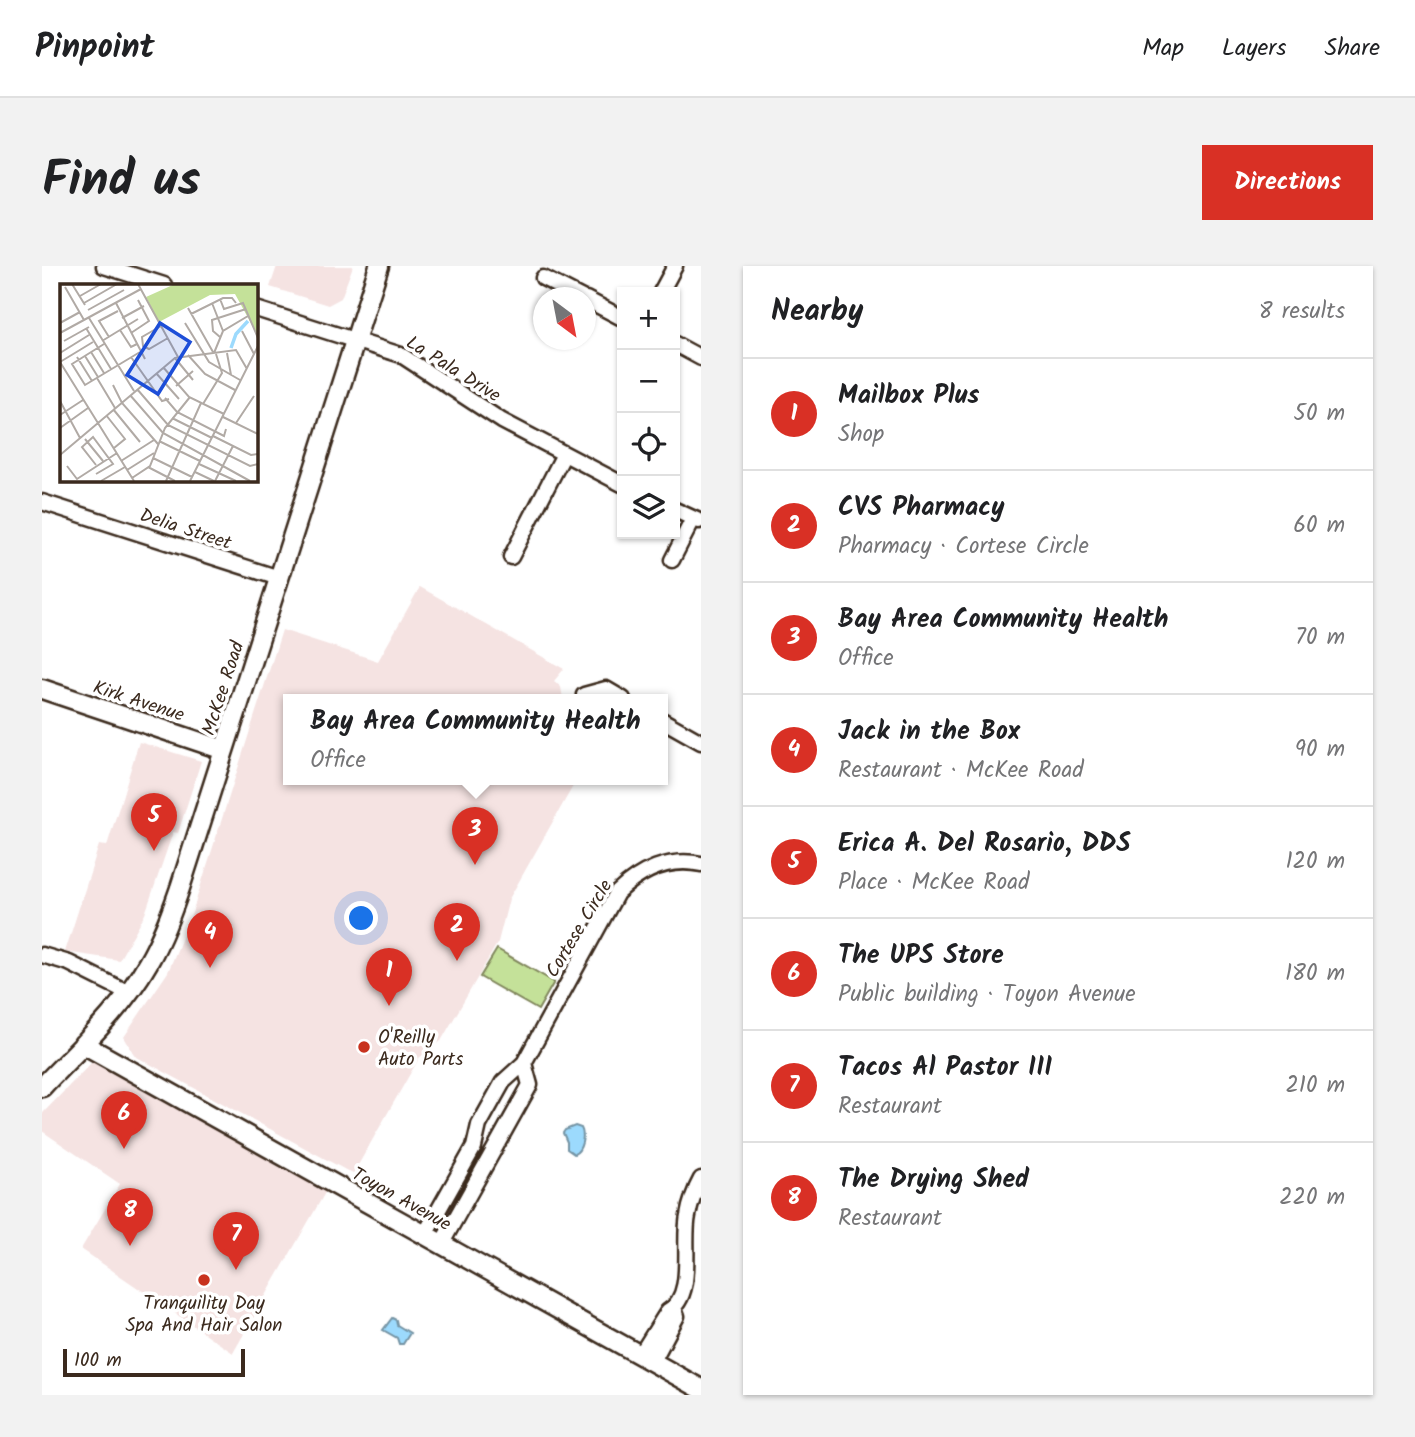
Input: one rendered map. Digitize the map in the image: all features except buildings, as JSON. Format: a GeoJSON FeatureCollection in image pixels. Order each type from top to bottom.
{"type":"FeatureCollection","features":[{"type":"Feature","properties":{"kind":"street"},"geometry":{"type":"LineString","coordinates":[[104,266],[161,284]]}},
{"type":"Feature","properties":{"kind":"street","name":"McKee Road"},"geometry":{"type":"LineString","coordinates":[[42,1087],[129,993],[160,941],[180,888],[379,266]]}},
{"type":"Feature","properties":{"kind":"street"},"geometry":{"type":"LineString","coordinates":[[664,287],[675,266]]}},
{"type":"Feature","properties":{"kind":"street"},"geometry":{"type":"LineString","coordinates":[[543,278],[561,287]]}},
{"type":"Feature","properties":{"kind":"street"},"geometry":{"type":"LineString","coordinates":[[596,304],[617,315]]}},
{"type":"Feature","properties":{"kind":"street","name":"La Pala Drive"},"geometry":{"type":"LineString","coordinates":[[257,309],[401,355],[502,421],[617,481]]}},
{"type":"Feature","properties":{"kind":"street"},"geometry":{"type":"LineString","coordinates":[[680,347],[701,358]]}},
{"type":"Feature","properties":{"kind":"street"},"geometry":{"type":"LineString","coordinates":[[510,557],[564,454]]}},
{"type":"Feature","properties":{"kind":"street","name":"Delia Street"},"geometry":{"type":"LineString","coordinates":[[42,502],[279,578]]}},
{"type":"Feature","properties":{"kind":"street"},"geometry":{"type":"LineString","coordinates":[[672,560],[697,521],[680,512]]}},
{"type":"Feature","properties":{"kind":"street","name":"Kirk Avenue"},"geometry":{"type":"LineString","coordinates":[[42,689],[224,750]]}},
{"type":"Feature","properties":{"kind":"street"},"geometry":{"type":"LineString","coordinates":[[588,694],[606,689],[614,694]]}},
{"type":"Feature","properties":{"kind":"street"},"geometry":{"type":"LineString","coordinates":[[668,723],[701,742]]}},
{"type":"Feature","properties":{"kind":"street","name":"Cortese Circle"},"geometry":{"type":"LineString","coordinates":[[425,1234],[474,1147],[479,1125],[503,1082],[524,1063],[617,893],[653,866],[701,864]]}},
{"type":"Feature","properties":{"kind":"street"},"geometry":{"type":"LineString","coordinates":[[42,955],[69,963],[129,993]]}},
{"type":"Feature","properties":{"kind":"street","name":"Toyon Avenue"},"geometry":{"type":"LineString","coordinates":[[83,1044],[701,1389]]}},
{"type":"Feature","properties":{"kind":"street","name":"Cortese Circle"},"geometry":{"type":"LineString","coordinates":[[442,1244],[530,1085],[524,1063]]}},
{"type":"Feature","properties":{"kind":"street"},"geometry":{"type":"LineString","coordinates":[[647,1358],[668,1311],[674,1308],[683,1291],[687,1218],[701,1179]]}},
{"type":"Feature","properties":{"kind":"shaded area"},"geometry":{"type":"Polygon","coordinates":[[[277,266],[353,266],[341,298],[328,305],[270,287],[277,266]]]}},
{"type":"Feature","properties":{"kind":"shaded area"},"geometry":{"type":"Polygon","coordinates":[[[420,587],[564,669],[554,681],[561,687],[562,694],[283,694],[283,785],[574,785],[509,899],[498,942],[441,1041],[419,1058],[353,1174],[135,1056],[124,1037],[168,972],[191,916],[282,630],[378,661],[420,587]]]}},
{"type":"Feature","properties":{"kind":"shaded area"},"geometry":{"type":"Polygon","coordinates":[[[139,742],[201,761],[178,833],[173,832],[145,914],[119,960],[65,952],[99,845],[107,846],[139,742]]]}},
{"type":"Feature","properties":{"kind":"shaded area"},"geometry":{"type":"Polygon","coordinates":[[[93,1061],[326,1191],[233,1353],[81,1249],[120,1184],[42,1131],[42,1114],[93,1061]]]}},
{"type":"Feature","properties":{"kind":"green space"},"geometry":{"type":"Polygon","coordinates":[[[497,949],[554,982],[538,1010],[480,977],[497,949]]]}},
{"type":"Feature","properties":{"kind":"water"},"geometry":{"type":"Polygon","coordinates":[[[575,1126],[581,1128],[583,1139],[579,1150],[574,1154],[567,1149],[563,1133],[575,1126]]]}},
{"type":"Feature","properties":{"kind":"water"},"geometry":{"type":"Polygon","coordinates":[[[392,1318],[397,1325],[410,1333],[403,1344],[399,1344],[397,1338],[383,1330],[392,1318]]]}},
{"type":"Feature","properties":{"kind":"place","name":"Erica A. Del Rosario, DDS"},"geometry":{"type":"Point","coordinates":[154,851]}},
{"type":"Feature","properties":{"kind":"place","name":"Bay Area Community Health"},"geometry":{"type":"Point","coordinates":[475,865]}},
{"type":"Feature","properties":{"kind":"place","name":"CVS Pharmacy"},"geometry":{"type":"Point","coordinates":[457,961]}},
{"type":"Feature","properties":{"kind":"place","name":"Jack in the Box"},"geometry":{"type":"Point","coordinates":[210,968]}},
{"type":"Feature","properties":{"kind":"place","name":"Mailbox Plus"},"geometry":{"type":"Point","coordinates":[389,1006]}},
{"type":"Feature","properties":{"kind":"place","name":"O'Reilly Auto Parts"},"geometry":{"type":"Point","coordinates":[364,1047]}},
{"type":"Feature","properties":{"kind":"place","name":"The UPS Store"},"geometry":{"type":"Point","coordinates":[124,1149]}},
{"type":"Feature","properties":{"kind":"place","name":"The Drying Shed"},"geometry":{"type":"Point","coordinates":[130,1246]}},
{"type":"Feature","properties":{"kind":"place","name":"Tacos Al Pastor III"},"geometry":{"type":"Point","coordinates":[236,1270]}},
{"type":"Feature","properties":{"kind":"place","name":"Tranquility Day Spa And Hair Salon"},"geometry":{"type":"Point","coordinates":[204,1280]}}]}
